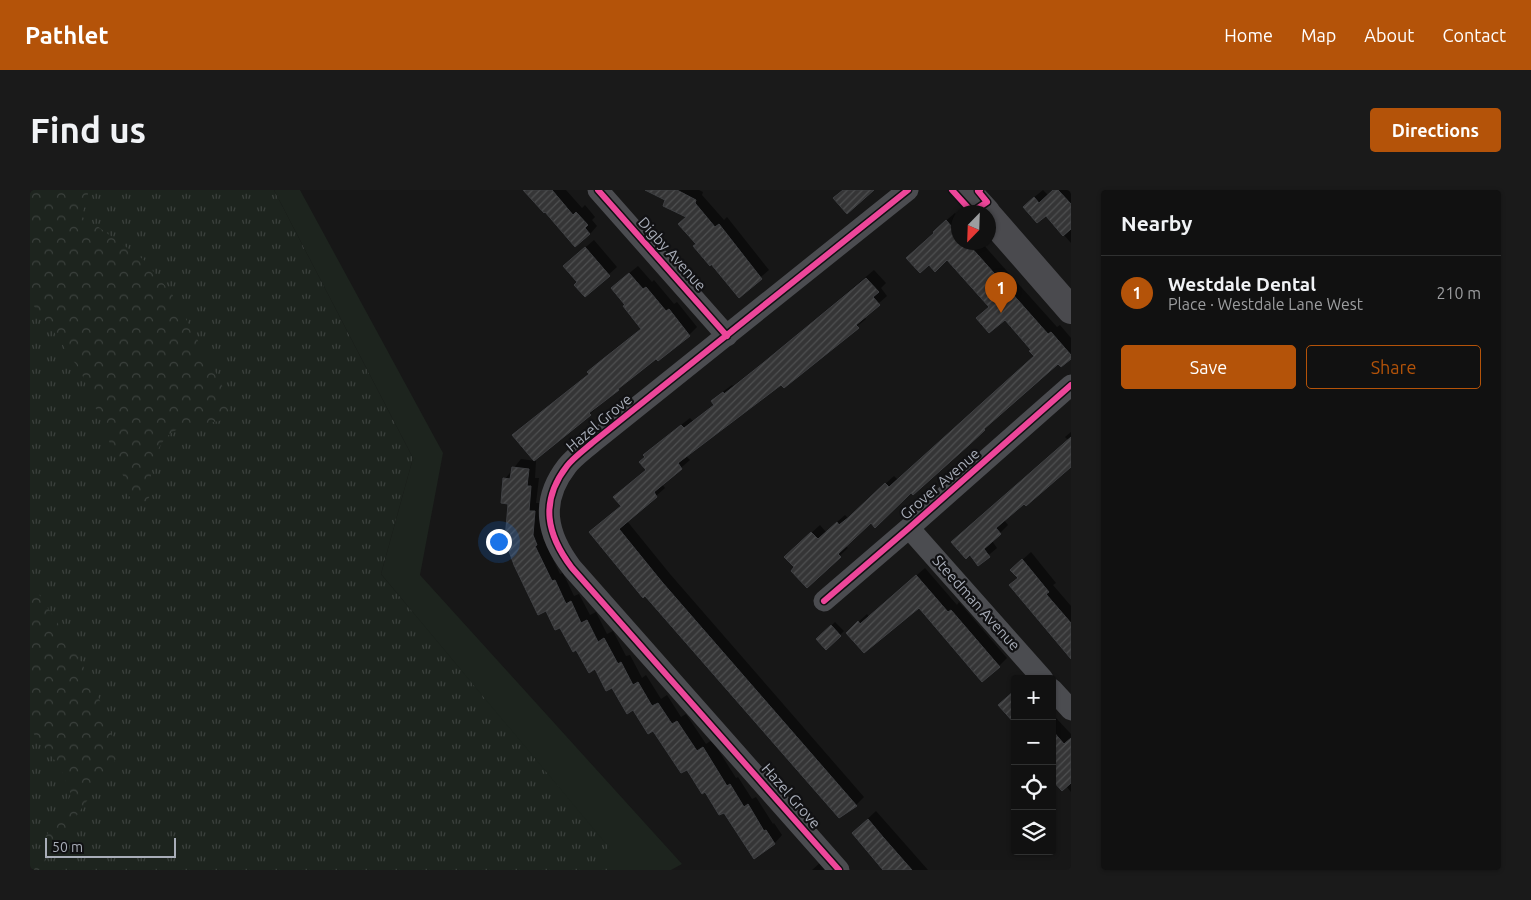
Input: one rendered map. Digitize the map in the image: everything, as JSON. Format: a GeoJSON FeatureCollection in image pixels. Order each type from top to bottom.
{"type":"FeatureCollection","features":[{"type":"Feature","properties":{"kind":"street","name":"Digby Avenue"},"geometry":{"type":"LineString","coordinates":[[598,190],[727,336]]}},
{"type":"Feature","properties":{"kind":"street","name":"Hazel Grove"},"geometry":{"type":"LineString","coordinates":[[839,870],[572,568],[559,551],[550,530],[549,510],[555,487],[567,466],[592,443],[908,190]]}},
{"type":"Feature","properties":{"kind":"street"},"geometry":{"type":"LineString","coordinates":[[966,190],[979,205]]}},
{"type":"Feature","properties":{"kind":"street"},"geometry":{"type":"LineString","coordinates":[[996,224],[1071,310]]}},
{"type":"Feature","properties":{"kind":"street","name":"Grover Avenue"},"geometry":{"type":"LineString","coordinates":[[824,600],[1071,385]]}},
{"type":"Feature","properties":{"kind":"street","name":"Steedman Avenue"},"geometry":{"type":"LineString","coordinates":[[909,528],[1039,675]]}},
{"type":"Feature","properties":{"kind":"street"},"geometry":{"type":"LineString","coordinates":[[1056,693],[1071,710]]}},
{"type":"Feature","properties":{"kind":"green space"},"geometry":{"type":"Polygon","coordinates":[[[30,190],[274,190],[413,458],[381,574],[608,845],[607,870],[30,870],[30,190]]]}},
{"type":"Feature","properties":{"kind":"green space"},"geometry":{"type":"Polygon","coordinates":[[[30,190],[89,190],[82,216],[88,223],[97,226],[144,260],[172,294],[216,373],[230,405],[228,418],[181,428],[174,431],[164,440],[154,460],[151,475],[151,492],[147,501],[137,503],[129,496],[126,483],[81,372],[52,329],[30,301],[30,190]]]}},
{"type":"Feature","properties":{"kind":"green space"},"geometry":{"type":"Polygon","coordinates":[[[274,190],[300,190],[443,453],[420,575],[682,864],[671,870],[607,870],[607,845],[381,574],[413,458],[274,190]]]}},
{"type":"Feature","properties":{"kind":"green space"},"geometry":{"type":"Polygon","coordinates":[[[30,581],[56,620],[87,673],[104,712],[118,756],[39,870],[34,870],[46,836],[67,804],[71,794],[60,767],[30,729],[30,581]]]}},
{"type":"Feature","properties":{"kind":"building"},"geometry":{"type":"Polygon","coordinates":[[[523,190],[552,190],[573,215],[576,212],[588,225],[585,228],[590,234],[575,247],[523,190]]]}},
{"type":"Feature","properties":{"kind":"building"},"geometry":{"type":"Polygon","coordinates":[[[645,190],[677,190],[696,200],[695,203],[715,227],[719,224],[762,279],[739,298],[711,264],[710,266],[693,246],[696,244],[678,224],[686,217],[663,206],[665,200],[645,190]]]}},
{"type":"Feature","properties":{"kind":"building"},"geometry":{"type":"Polygon","coordinates":[[[843,190],[874,190],[847,214],[833,198],[843,190]]]}},
{"type":"Feature","properties":{"kind":"building"},"geometry":{"type":"Polygon","coordinates":[[[1053,190],[1058,190],[1071,204],[1071,229],[1063,236],[1046,216],[1037,223],[1023,207],[1034,197],[1039,203],[1053,190]]]}},
{"type":"Feature","properties":{"kind":"building"},"geometry":{"type":"Polygon","coordinates":[[[946,220],[951,226],[951,250],[973,250],[1048,334],[1051,332],[1071,355],[1071,359],[1061,367],[1058,364],[913,495],[911,493],[875,528],[871,523],[838,554],[841,557],[807,588],[791,571],[794,567],[784,557],[811,532],[818,539],[837,522],[839,525],[849,517],[885,483],[889,487],[1034,356],[1005,320],[989,333],[976,318],[989,307],[947,260],[935,272],[929,265],[920,273],[906,258],[946,220]]]}},
{"type":"Feature","properties":{"kind":"building"},"geometry":{"type":"Polygon","coordinates":[[[585,247],[610,276],[585,297],[574,285],[577,282],[563,266],[585,247]]]}},
{"type":"Feature","properties":{"kind":"building"},"geometry":{"type":"Polygon","coordinates":[[[629,273],[643,289],[646,287],[666,311],[669,309],[690,336],[658,361],[656,359],[618,389],[589,413],[591,415],[534,461],[512,435],[589,374],[587,372],[641,329],[611,288],[629,273]]]}},
{"type":"Feature","properties":{"kind":"building"},"geometry":{"type":"Polygon","coordinates":[[[866,278],[879,292],[873,297],[880,305],[856,325],[859,328],[784,388],[781,385],[678,463],[682,469],[654,492],[657,497],[619,529],[662,582],[857,806],[839,818],[645,596],[643,598],[589,532],[621,506],[613,497],[646,470],[639,462],[645,457],[643,455],[681,425],[684,428],[714,405],[711,401],[723,392],[724,394],[866,278]]]}},
{"type":"Feature","properties":{"kind":"building"},"geometry":{"type":"Polygon","coordinates":[[[1071,437],[1071,467],[1026,506],[1024,504],[996,528],[1001,534],[984,549],[990,557],[978,566],[970,555],[966,559],[951,542],[1071,437]]]}},
{"type":"Feature","properties":{"kind":"building"},"geometry":{"type":"Polygon","coordinates":[[[512,467],[529,469],[527,486],[531,486],[529,511],[535,511],[533,535],[537,545],[535,546],[552,581],[555,580],[566,604],[571,601],[581,623],[587,620],[598,642],[604,638],[618,664],[621,662],[633,685],[638,682],[652,706],[658,703],[672,724],[677,721],[697,751],[703,747],[727,786],[730,784],[744,807],[748,804],[764,831],[766,830],[775,844],[754,859],[724,813],[719,815],[705,792],[702,794],[687,770],[681,773],[653,731],[648,734],[633,710],[627,714],[612,688],[606,691],[595,669],[589,673],[576,650],[573,652],[560,628],[555,630],[546,611],[538,615],[514,565],[505,540],[508,504],[501,503],[503,478],[510,479],[512,467]]]}},
{"type":"Feature","properties":{"kind":"building"},"geometry":{"type":"Polygon","coordinates":[[[1022,559],[1049,592],[1046,594],[1071,623],[1071,659],[1009,585],[1018,578],[1010,570],[1022,559]]]}},
{"type":"Feature","properties":{"kind":"building"},"geometry":{"type":"Polygon","coordinates":[[[916,575],[948,612],[951,610],[1000,667],[982,682],[919,608],[864,653],[846,633],[858,621],[860,624],[916,575]]]}},
{"type":"Feature","properties":{"kind":"building"},"geometry":{"type":"Polygon","coordinates":[[[831,625],[841,636],[826,650],[816,639],[831,625]]]}},
{"type":"Feature","properties":{"kind":"building"},"geometry":{"type":"Polygon","coordinates":[[[1011,694],[1011,720],[998,705],[1011,694]]]}},
{"type":"Feature","properties":{"kind":"building"},"geometry":{"type":"Polygon","coordinates":[[[1056,735],[1064,744],[1071,738],[1071,783],[1062,791],[1056,784],[1056,735]]]}},
{"type":"Feature","properties":{"kind":"building"},"geometry":{"type":"Polygon","coordinates":[[[868,819],[912,870],[883,870],[852,833],[868,819]]]}},
{"type":"Feature","properties":{"kind":"cycle path"},"geometry":{"type":"LineString","coordinates":[[598,190],[727,336]]}},
{"type":"Feature","properties":{"kind":"cycle path"},"geometry":{"type":"LineString","coordinates":[[839,870],[572,568],[563,556],[552,531],[550,505],[552,492],[558,479],[572,460],[908,190]]}},
{"type":"Feature","properties":{"kind":"cycle path"},"geometry":{"type":"LineString","coordinates":[[952,190],[972,212],[987,202],[978,191],[980,190]]}},
{"type":"Feature","properties":{"kind":"cycle path"},"geometry":{"type":"LineString","coordinates":[[824,601],[1071,385]]}},
{"type":"Feature","properties":{"kind":"place","name":"Westdale Dental"},"geometry":{"type":"Point","coordinates":[1001,313]}}]}
